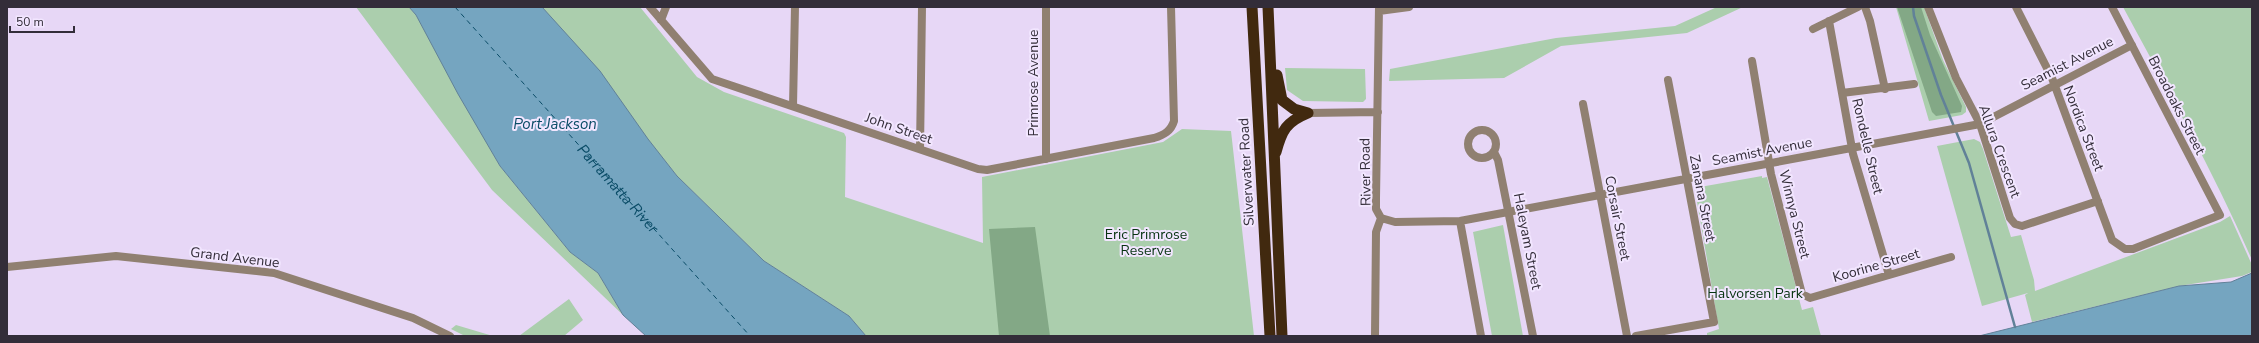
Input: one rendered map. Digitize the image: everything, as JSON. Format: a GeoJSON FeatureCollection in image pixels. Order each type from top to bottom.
{"type":"FeatureCollection","features":[{"type":"Feature","properties":{"kind":"highway","name":"Silverwater Road"},"geometry":{"type":"LineString","coordinates":[[1252,7],[1270,336]]}},
{"type":"Feature","properties":{"kind":"highway","name":"Silverwater Road"},"geometry":{"type":"LineString","coordinates":[[1268,7],[1273,160],[1282,336]]}},
{"type":"Feature","properties":{"kind":"highway"},"geometry":{"type":"LineString","coordinates":[[1272,7],[1279,93],[1287,105],[1308,113]]}},
{"type":"Feature","properties":{"kind":"highway"},"geometry":{"type":"LineString","coordinates":[[1273,160],[1284,129],[1295,118],[1308,113]]}},
{"type":"Feature","properties":{"kind":"street","name":"John Street"},"geometry":{"type":"LineString","coordinates":[[650,7],[712,78],[982,169],[1154,138],[1163,135],[1172,128],[1174,121],[1171,7]]}},
{"type":"Feature","properties":{"kind":"street"},"geometry":{"type":"LineString","coordinates":[[662,20],[666,7]]}},
{"type":"Feature","properties":{"kind":"street"},"geometry":{"type":"LineString","coordinates":[[794,106],[795,7]]}},
{"type":"Feature","properties":{"kind":"street"},"geometry":{"type":"LineString","coordinates":[[920,149],[922,7]]}},
{"type":"Feature","properties":{"kind":"street","name":"Primrose Avenue"},"geometry":{"type":"LineString","coordinates":[[1046,7],[1046,158]]}},
{"type":"Feature","properties":{"kind":"street"},"geometry":{"type":"LineString","coordinates":[[1379,9],[1409,7]]}},
{"type":"Feature","properties":{"kind":"street"},"geometry":{"type":"LineString","coordinates":[[1813,28],[1858,7]]}},
{"type":"Feature","properties":{"kind":"street"},"geometry":{"type":"LineString","coordinates":[[1865,7],[1870,21],[1885,89]]}},
{"type":"Feature","properties":{"kind":"street","name":"Allura Crescent"},"geometry":{"type":"LineString","coordinates":[[1928,7],[1956,78],[1977,125],[2010,218],[2016,224],[2022,226],[2098,201]]}},
{"type":"Feature","properties":{"kind":"street","name":"Nordica Street"},"geometry":{"type":"LineString","coordinates":[[2016,7],[2054,84],[2112,240]]}},
{"type":"Feature","properties":{"kind":"street","name":"Broadoaks Street"},"geometry":{"type":"LineString","coordinates":[[2112,7],[2220,215],[2133,249],[2125,249],[2112,240]]}},
{"type":"Feature","properties":{"kind":"street","name":"River Road"},"geometry":{"type":"LineString","coordinates":[[1375,336],[1376,232],[1381,218],[1376,203],[1379,9]]}},
{"type":"Feature","properties":{"kind":"street","name":"Rondelle Street"},"geometry":{"type":"LineString","coordinates":[[1829,21],[1852,147],[1889,275]]}},
{"type":"Feature","properties":{"kind":"street","name":"Seamist Avenue"},"geometry":{"type":"LineString","coordinates":[[1381,218],[1395,222],[1460,221],[1977,125],[2132,45]]}},
{"type":"Feature","properties":{"kind":"street","name":"Winnya Street"},"geometry":{"type":"LineString","coordinates":[[1752,61],[1769,163],[1802,294],[1810,298]]}},
{"type":"Feature","properties":{"kind":"street","name":"Zanana Street"},"geometry":{"type":"LineString","coordinates":[[1636,336],[1714,322],[1668,80]]}},
{"type":"Feature","properties":{"kind":"street"},"geometry":{"type":"LineString","coordinates":[[1842,93],[1885,89],[1914,84]]}},
{"type":"Feature","properties":{"kind":"street","name":"Corsair Street"},"geometry":{"type":"LineString","coordinates":[[1583,104],[1627,336]]}},
{"type":"Feature","properties":{"kind":"street"},"geometry":{"type":"LineString","coordinates":[[1308,113],[1378,112]]}},
{"type":"Feature","properties":{"kind":"street","name":"Haleyam Street"},"geometry":{"type":"LineString","coordinates":[[1494,152],[1498,160],[1509,211],[1533,336]]}},
{"type":"Feature","properties":{"kind":"street"},"geometry":{"type":"LineString","coordinates":[[1460,221],[1482,336]]}},
{"type":"Feature","properties":{"kind":"street","name":"Grand Avenue"},"geometry":{"type":"LineString","coordinates":[[7,267],[116,256],[274,273],[413,318],[450,336]]}},
{"type":"Feature","properties":{"kind":"street","name":"Koorine Street"},"geometry":{"type":"LineString","coordinates":[[1810,298],[1950,257]]}},
{"type":"Feature","properties":{"kind":"green space"},"geometry":{"type":"Polygon","coordinates":[[[356,7],[409,7],[416,15],[500,166],[570,252],[598,273],[623,315],[492,190],[356,7]]]}},
{"type":"Feature","properties":{"kind":"green space","name":"Eric Primrose Reserve"},"geometry":{"type":"Polygon","coordinates":[[[542,7],[640,7],[697,77],[724,92],[844,133],[846,137],[845,197],[983,243],[982,177],[1163,142],[1182,129],[1231,131],[1254,336],[866,336],[849,316],[764,261],[677,176],[542,7]]]}},
{"type":"Feature","properties":{"kind":"green space"},"geometry":{"type":"Polygon","coordinates":[[[1717,7],[1743,7],[1687,33],[1561,46],[1504,78],[1389,81],[1390,69],[1556,38],[1675,26],[1717,7]]]}},
{"type":"Feature","properties":{"kind":"green space"},"geometry":{"type":"Polygon","coordinates":[[[1896,7],[1924,7],[1943,60],[1966,107],[1966,112],[1962,115],[1929,121],[1896,7]]]}},
{"type":"Feature","properties":{"kind":"green space"},"geometry":{"type":"Polygon","coordinates":[[[1897,7],[1921,7],[1930,35],[1962,106],[1961,112],[1936,116],[1932,112],[1897,7]]]}},
{"type":"Feature","properties":{"kind":"green space"},"geometry":{"type":"Polygon","coordinates":[[[2123,7],[2252,7],[2252,260],[2222,195],[2174,101],[2123,7]]]}},
{"type":"Feature","properties":{"kind":"green space"},"geometry":{"type":"Polygon","coordinates":[[[1285,68],[1365,69],[1366,99],[1363,102],[1303,101],[1287,90],[1285,68]]]}},
{"type":"Feature","properties":{"kind":"green space"},"geometry":{"type":"Polygon","coordinates":[[[1974,139],[1980,142],[1983,149],[2011,237],[2021,235],[2034,280],[2035,291],[2220,222],[2230,216],[2252,265],[2252,272],[2242,276],[2179,286],[2032,322],[2025,295],[2028,293],[1982,306],[1937,146],[1974,139]]]}},
{"type":"Feature","properties":{"kind":"green space","name":"Halvorsen Park"},"geometry":{"type":"Polygon","coordinates":[[[1762,176],[1762,178],[1767,177],[1802,310],[1813,307],[1821,336],[1707,336],[1707,333],[1719,329],[1695,190],[1700,189],[1700,187],[1762,176]]]}},
{"type":"Feature","properties":{"kind":"green space"},"geometry":{"type":"Polygon","coordinates":[[[1503,225],[1523,336],[1492,336],[1473,232],[1503,225]]]}},
{"type":"Feature","properties":{"kind":"green space"},"geometry":{"type":"Polygon","coordinates":[[[1035,227],[1050,336],[999,336],[989,229],[1035,227]]]}},
{"type":"Feature","properties":{"kind":"green space"},"geometry":{"type":"Polygon","coordinates":[[[569,299],[583,320],[564,336],[519,336],[569,299]]]}},
{"type":"Feature","properties":{"kind":"green space"},"geometry":{"type":"Polygon","coordinates":[[[456,325],[493,336],[465,336],[451,329],[456,325]]]}},
{"type":"Feature","properties":{"kind":"water","name":"Port Jackson"},"geometry":{"type":"Polygon","coordinates":[[[409,7],[542,7],[600,71],[648,139],[677,176],[764,261],[849,316],[866,336],[646,336],[623,315],[598,273],[570,252],[500,166],[458,94],[416,15],[409,7]]]}},
{"type":"Feature","properties":{"kind":"water"},"geometry":{"type":"Polygon","coordinates":[[[2252,273],[2252,336],[1979,336],[2179,286],[2231,282],[2252,273]]]}},
{"type":"Feature","properties":{"kind":"waterway"},"geometry":{"type":"LineString","coordinates":[[1913,7],[1914,16],[1941,95],[1969,163],[2015,327]]}},
{"type":"Feature","properties":{"kind":"ferry route"},"geometry":{"type":"LineString","coordinates":[[455,7],[750,336]]}},
{"type":"Feature","properties":{"kind":"water label","name":"Parramatta River"},"geometry":{"type":"Point","coordinates":[617,190]}}]}
